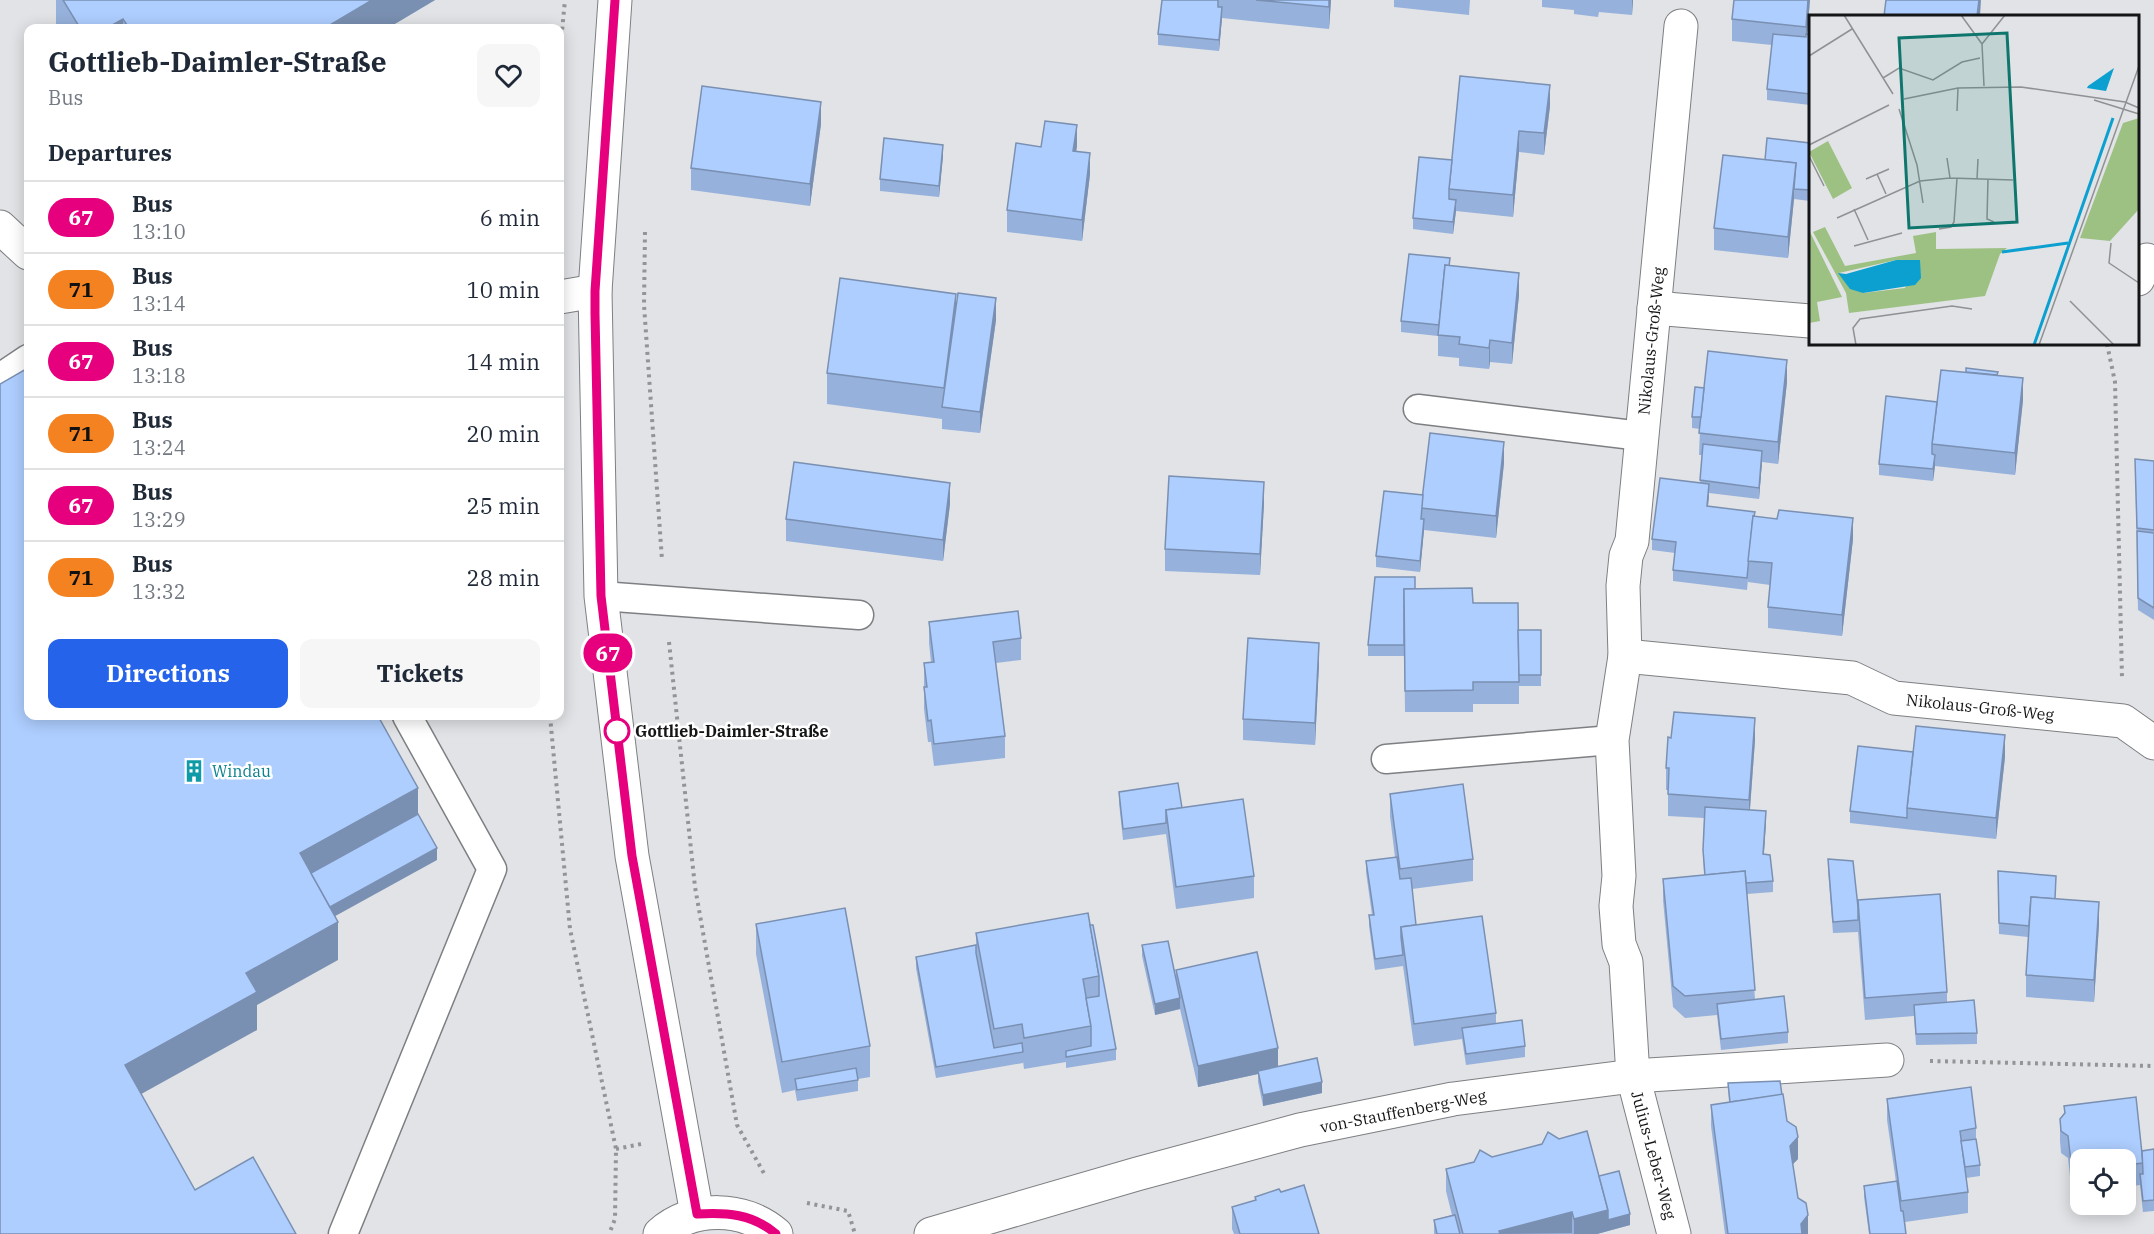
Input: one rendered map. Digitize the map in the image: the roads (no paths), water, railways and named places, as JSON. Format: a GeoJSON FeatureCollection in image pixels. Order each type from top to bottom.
{"type":"FeatureCollection","features":[{"type":"Feature","properties":{"kind":"street"},"geometry":{"type":"LineString","coordinates":[[615,0],[595,291],[601,596],[632,856],[697,1214]]}},
{"type":"Feature","properties":{"kind":"street","name":"Nikolaus-Groß-Weg"},"geometry":{"type":"LineString","coordinates":[[1633,1076],[1626,962],[1619,944],[1616,906],[1618,876],[1612,740],[1625,656],[1623,586],[1626,556],[1632,541],[1681,26]]}},
{"type":"Feature","properties":{"kind":"street"},"geometry":{"type":"LineString","coordinates":[[0,227],[24,248]]}},
{"type":"Feature","properties":{"kind":"street"},"geometry":{"type":"LineString","coordinates":[[564,296],[595,291]]}},
{"type":"Feature","properties":{"kind":"street"},"geometry":{"type":"LineString","coordinates":[[1654,308],[1809,321]]}},
{"type":"Feature","properties":{"kind":"street","name":"Nikolaus-Groß-Weg"},"geometry":{"type":"LineString","coordinates":[[1625,656],[1852,678],[1894,698],[2123,721],[2154,743]]}},
{"type":"Feature","properties":{"kind":"street","name":"von-Stauffenberg-Weg"},"geometry":{"type":"LineString","coordinates":[[931,1234],[1126,1177],[1300,1130],[1453,1099],[1633,1076],[1887,1060]]}},
{"type":"Feature","properties":{"kind":"street","name":"Julius-Leber-Weg"},"geometry":{"type":"LineString","coordinates":[[1633,1076],[1674,1234]]}},
{"type":"Feature","properties":{"kind":"street"},"geometry":{"type":"LineString","coordinates":[[660,1234],[668,1227],[697,1214],[723,1212],[751,1218],[776,1234]]}},
{"type":"Feature","properties":{"kind":"lane"},"geometry":{"type":"LineString","coordinates":[[0,378],[24,362]]}},
{"type":"Feature","properties":{"kind":"lane"},"geometry":{"type":"LineString","coordinates":[[1418,409],[1641,436]]}},
{"type":"Feature","properties":{"kind":"lane"},"geometry":{"type":"LineString","coordinates":[[601,596],[859,615]]}},
{"type":"Feature","properties":{"kind":"lane"},"geometry":{"type":"LineString","coordinates":[[343,1234],[492,869],[409,720]]}},
{"type":"Feature","properties":{"kind":"lane"},"geometry":{"type":"LineString","coordinates":[[1386,759],[1612,740]]}},
{"type":"Feature","properties":{"kind":"place","name":"Gottlieb-Daimler-Straße"},"geometry":{"type":"Point","coordinates":[617,731]}},
{"type":"Feature","properties":{"kind":"place","name":"Windau"},"geometry":{"type":"Point","coordinates":[194,771]}}]}
